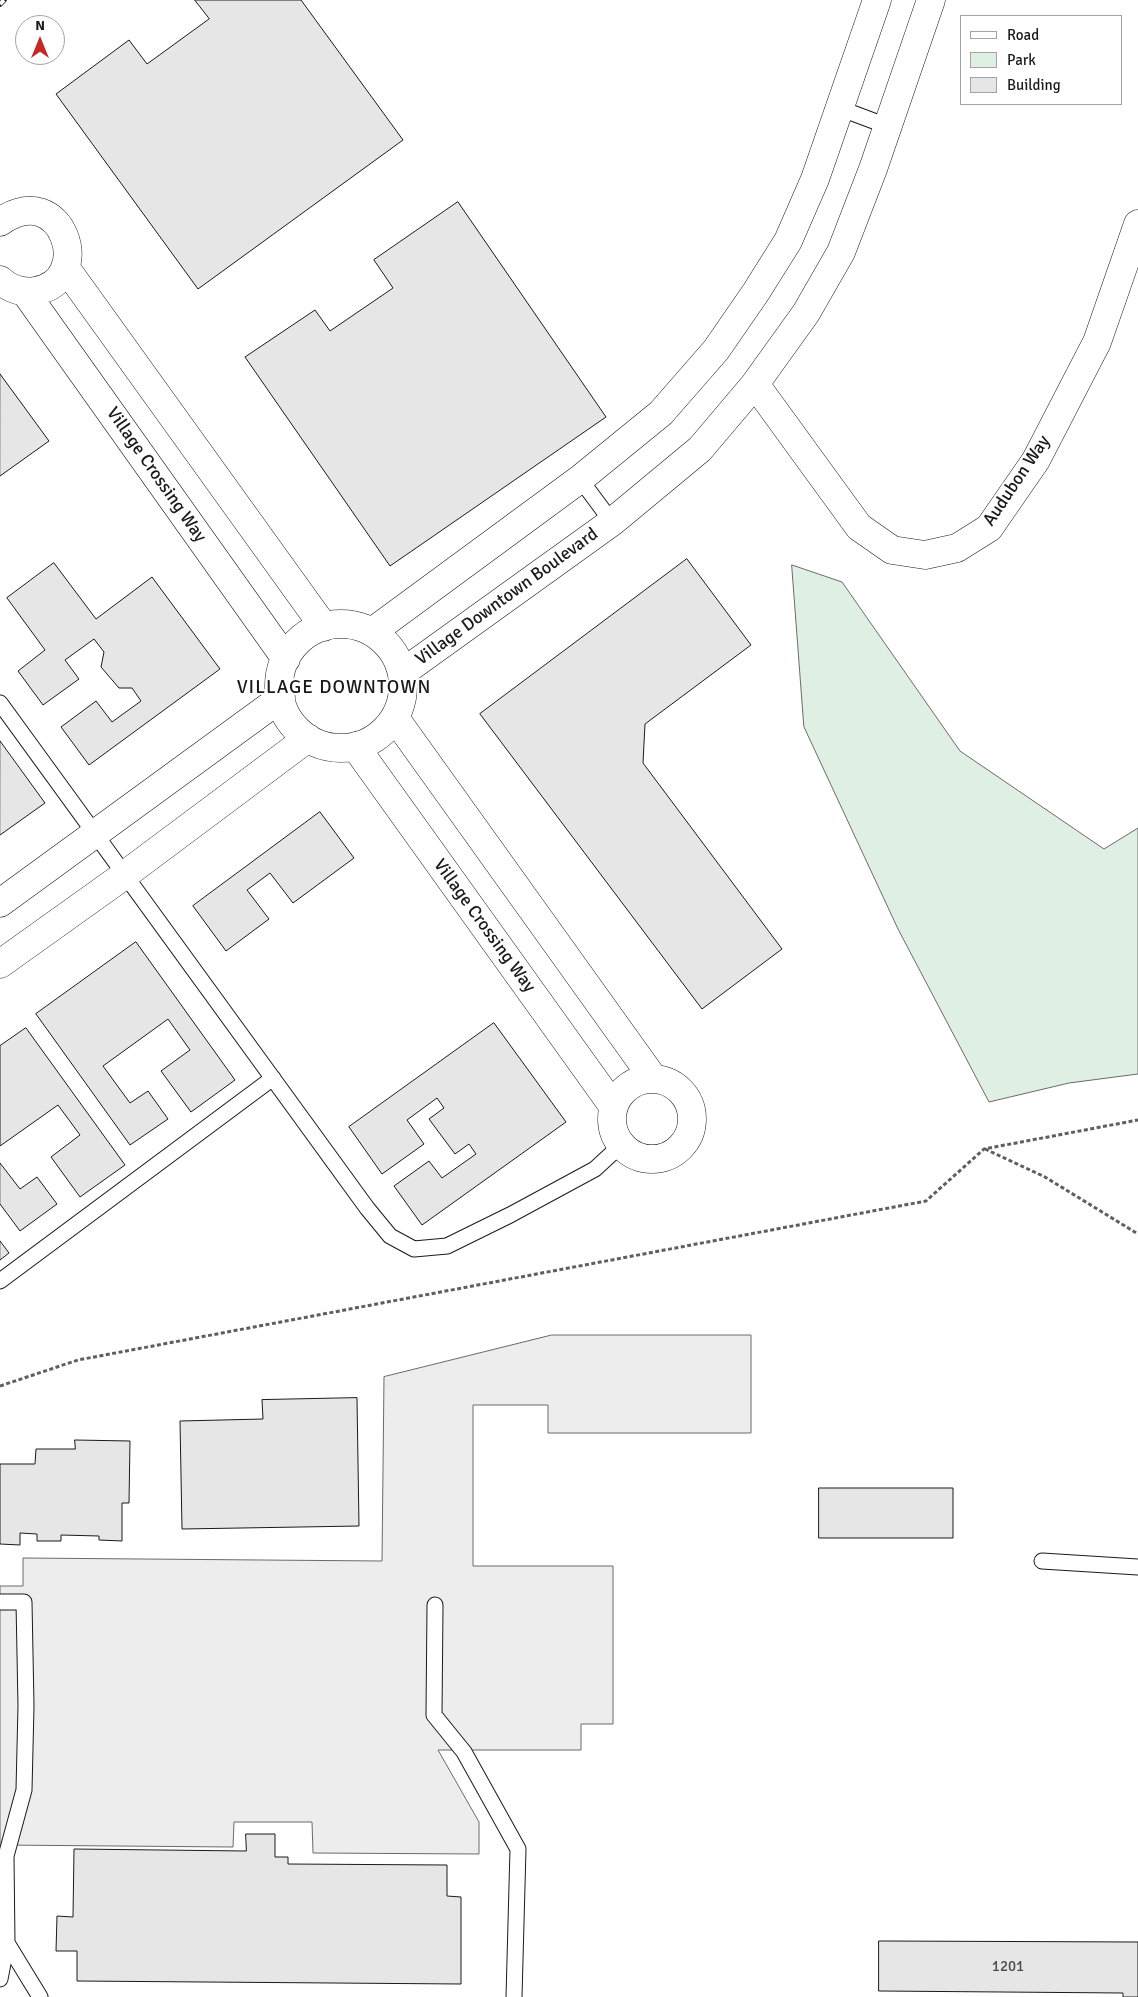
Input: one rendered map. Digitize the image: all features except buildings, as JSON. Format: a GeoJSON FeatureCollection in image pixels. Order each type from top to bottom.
{"type":"FeatureCollection","features":[{"type":"Feature","properties":{"kind":"street"},"geometry":{"type":"LineString","coordinates":[[372,632],[580,479],[661,413],[716,350],[788,241],[815,179],[877,0]]}},
{"type":"Feature","properties":{"kind":"street","name":"Village Downtown Boulevard"},"geometry":{"type":"LineString","coordinates":[[402,673],[612,522],[700,449],[755,384],[806,312],[841,252],[858,210],[930,0]]}},
{"type":"Feature","properties":{"kind":"street"},"geometry":{"type":"LineString","coordinates":[[0,222],[10,214],[24,210],[38,212],[50,217],[60,227],[67,240],[69,254],[59,278],[49,286],[38,291],[25,292],[13,289],[0,280]]}},
{"type":"Feature","properties":{"kind":"street","name":"Audubon Way"},"geometry":{"type":"LineString","coordinates":[[755,384],[859,527],[892,550],[924,555],[958,548],[989,528],[1036,460],[1097,342],[1138,224]]}},
{"type":"Feature","properties":{"kind":"street"},"geometry":{"type":"LineString","coordinates":[[65,267],[324,626]]}},
{"type":"Feature","properties":{"kind":"street","name":"Village Crossing Way"},"geometry":{"type":"LineString","coordinates":[[25,292],[286,659]]}},
{"type":"Feature","properties":{"kind":"street","name":"Village Downtown Boulevard"},"geometry":{"type":"LineString","coordinates":[[340,624],[357,626],[372,632],[386,643],[396,657],[402,673],[403,689],[395,718],[377,736],[355,746],[338,748],[322,745],[308,738],[298,730],[284,710],[280,678],[286,659],[296,644],[308,633],[324,626],[340,624]]}},
{"type":"Feature","properties":{"kind":"street"},"geometry":{"type":"LineString","coordinates":[[0,903],[281,698]]}},
{"type":"Feature","properties":{"kind":"street"},"geometry":{"type":"LineString","coordinates":[[395,718],[653,1078]]}},
{"type":"Feature","properties":{"kind":"street"},"geometry":{"type":"LineString","coordinates":[[0,964],[126,874],[308,738]]}},
{"type":"Feature","properties":{"kind":"street","name":"Village Crossing Way"},"geometry":{"type":"LineString","coordinates":[[355,746],[613,1106]]}},
{"type":"Feature","properties":{"kind":"street"},"geometry":{"type":"LineString","coordinates":[[653,1078],[667,1080],[678,1087],[687,1097],[692,1110],[693,1123],[689,1136],[682,1147],[670,1155],[658,1159],[644,1158],[631,1154],[621,1145],[614,1133],[612,1120],[613,1106],[619,1095],[628,1086],[640,1080],[653,1078]]}},
{"type":"Feature","properties":{"kind":"lane"},"geometry":{"type":"LineString","coordinates":[[839,108],[887,126]]}},
{"type":"Feature","properties":{"kind":"lane","name":"Village Downtown Boulevard"},"geometry":{"type":"LineString","coordinates":[[580,479],[612,522]]}},
{"type":"Feature","properties":{"kind":"lane"},"geometry":{"type":"LineString","coordinates":[[0,703],[367,1208],[390,1236],[414,1249],[446,1246],[510,1215],[595,1169],[621,1145]]}},
{"type":"Feature","properties":{"kind":"lane"},"geometry":{"type":"LineString","coordinates":[[0,1281],[273,1078]]}},
{"type":"Feature","properties":{"kind":"lane"},"geometry":{"type":"LineString","coordinates":[[1042,1561],[1138,1567]]}},
{"type":"Feature","properties":{"kind":"lane"},"geometry":{"type":"LineString","coordinates":[[0,1602],[24,1602],[26,1706],[24,1790],[3,1850],[7,1943],[0,1979]]}},
{"type":"Feature","properties":{"kind":"lane"},"geometry":{"type":"LineString","coordinates":[[434,1605],[434,1715],[464,1752],[518,1849],[514,1997]]}},
{"type":"Feature","properties":{"kind":"lane"},"geometry":{"type":"LineString","coordinates":[[7,1943],[40,1997]]}},
{"type":"Feature","properties":{"kind":"path"},"geometry":{"type":"LineString","coordinates":[[0,1386],[78,1360],[926,1201],[984,1149],[1138,1120]]}},
{"type":"Feature","properties":{"kind":"path"},"geometry":{"type":"LineString","coordinates":[[984,1149],[1045,1177],[1138,1234]]}},
{"type":"Feature","properties":{"kind":"green space"},"geometry":{"type":"Polygon","coordinates":[[[792,565],[842,582],[960,751],[1104,849],[1138,828],[1138,1074],[1069,1083],[989,1102],[898,929],[804,727],[792,565]]]}},
{"type":"Feature","properties":{"kind":"shaded area"},"geometry":{"type":"Polygon","coordinates":[[[552,1335],[751,1335],[751,1433],[548,1433],[548,1405],[473,1405],[473,1566],[613,1566],[613,1724],[581,1724],[581,1750],[438,1750],[479,1822],[479,1854],[313,1853],[312,1822],[234,1822],[233,1847],[0,1845],[0,1586],[23,1586],[23,1558],[382,1561],[384,1377],[552,1335]]]}},
{"type":"Feature","properties":{"kind":"railway"},"geometry":{"type":"LineString","coordinates":[[0,4],[4,0]]}},
{"type":"Feature","properties":{"kind":"district","name":"VILLAGE DOWNTOWN"},"geometry":{"type":"Point","coordinates":[334,688]}}]}
